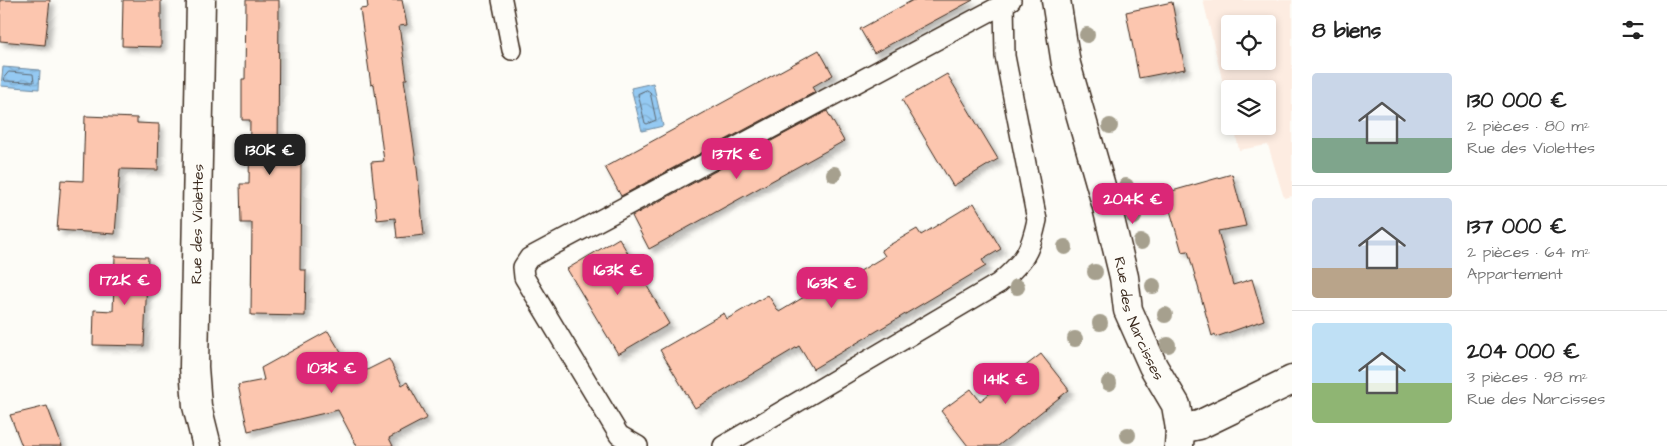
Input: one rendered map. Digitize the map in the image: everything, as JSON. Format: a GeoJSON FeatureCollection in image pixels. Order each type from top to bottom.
{"type":"FeatureCollection","features":[{"type":"Feature","properties":{"kind":"street","name":"Rue des Violettes"},"geometry":{"type":"LineString","coordinates":[[201,0],[194,367],[197,406],[207,446]]}},
{"type":"Feature","properties":{"kind":"street","name":"Rue des Narcisses"},"geometry":{"type":"LineString","coordinates":[[1056,0],[1066,64],[1107,208],[1124,277],[1128,310],[1153,366],[1176,405],[1180,437],[1199,425],[1292,380]]}},
{"type":"Feature","properties":{"kind":"lane"},"geometry":{"type":"LineString","coordinates":[[502,0],[512,50]]}},
{"type":"Feature","properties":{"kind":"lane"},"geometry":{"type":"LineString","coordinates":[[638,446],[622,440],[524,277],[523,267],[529,258],[1007,1]]}},
{"type":"Feature","properties":{"kind":"lane"},"geometry":{"type":"LineString","coordinates":[[723,446],[1000,283],[1018,266],[1032,246],[1036,220],[1005,56],[1007,1]]}},
{"type":"Feature","properties":{"kind":"shaded area"},"geometry":{"type":"Polygon","coordinates":[[[1203,0],[1292,0],[1292,196],[1284,198],[1268,145],[1239,150],[1236,135],[1276,135],[1276,80],[1222,80],[1203,0]]]}},
{"type":"Feature","properties":{"kind":"water"},"geometry":{"type":"Polygon","coordinates":[[[3,67],[40,70],[39,89],[1,86],[3,67]]]}},
{"type":"Feature","properties":{"kind":"water"},"geometry":{"type":"Polygon","coordinates":[[[653,83],[663,126],[642,131],[631,88],[653,83]]]}},
{"type":"Feature","properties":{"kind":"building"},"geometry":{"type":"Polygon","coordinates":[[[0,0],[50,0],[45,45],[0,41],[0,0]]]}},
{"type":"Feature","properties":{"kind":"building"},"geometry":{"type":"Polygon","coordinates":[[[123,0],[161,0],[161,47],[122,46],[123,0]]]}},
{"type":"Feature","properties":{"kind":"building"},"geometry":{"type":"Polygon","coordinates":[[[246,0],[279,0],[278,160],[301,162],[300,270],[306,270],[305,316],[251,315],[252,223],[241,223],[240,184],[249,184],[250,120],[242,120],[242,79],[245,79],[246,0]]]}},
{"type":"Feature","properties":{"kind":"building"},"geometry":{"type":"Polygon","coordinates":[[[367,0],[402,0],[407,25],[399,26],[407,79],[404,79],[417,168],[424,235],[397,238],[395,218],[377,220],[371,162],[384,161],[374,84],[371,85],[360,9],[368,8],[367,0]]]}},
{"type":"Feature","properties":{"kind":"building"},"geometry":{"type":"Polygon","coordinates":[[[913,0],[973,0],[874,53],[860,29],[913,0]]]}},
{"type":"Feature","properties":{"kind":"building"},"geometry":{"type":"Polygon","coordinates":[[[1172,2],[1185,69],[1139,78],[1126,12],[1172,2]]]}},
{"type":"Feature","properties":{"kind":"building"},"geometry":{"type":"Polygon","coordinates":[[[819,50],[833,75],[812,87],[815,92],[621,196],[605,167],[819,50]]]}},
{"type":"Feature","properties":{"kind":"building"},"geometry":{"type":"Polygon","coordinates":[[[947,74],[998,159],[953,186],[902,100],[947,74]]]}},
{"type":"Feature","properties":{"kind":"building"},"geometry":{"type":"Polygon","coordinates":[[[827,111],[844,141],[649,249],[632,216],[827,111]]]}},
{"type":"Feature","properties":{"kind":"building"},"geometry":{"type":"Polygon","coordinates":[[[85,116],[137,118],[137,123],[159,124],[158,170],[120,169],[115,234],[57,230],[61,180],[83,181],[85,116]]]}},
{"type":"Feature","properties":{"kind":"building"},"geometry":{"type":"Polygon","coordinates":[[[1232,174],[1246,226],[1218,231],[1233,285],[1252,279],[1264,320],[1216,337],[1215,334],[1212,336],[1188,251],[1182,252],[1165,193],[1232,174]]]}},
{"type":"Feature","properties":{"kind":"building"},"geometry":{"type":"Polygon","coordinates":[[[974,203],[1001,249],[982,260],[986,266],[813,369],[799,346],[695,408],[660,350],[724,313],[727,319],[768,295],[779,312],[829,282],[832,288],[885,256],[881,250],[917,229],[921,235],[974,203]]]}},
{"type":"Feature","properties":{"kind":"building"},"geometry":{"type":"Polygon","coordinates":[[[619,238],[669,324],[618,354],[567,269],[619,238]]]}},
{"type":"Feature","properties":{"kind":"building"},"geometry":{"type":"Polygon","coordinates":[[[115,256],[148,257],[144,346],[93,345],[94,310],[113,311],[115,256]]]}},
{"type":"Feature","properties":{"kind":"building"},"geometry":{"type":"Polygon","coordinates":[[[328,331],[355,376],[389,359],[402,385],[407,382],[427,418],[389,438],[393,446],[357,446],[338,410],[248,431],[238,385],[264,380],[261,368],[328,331]]]}},
{"type":"Feature","properties":{"kind":"building"},"geometry":{"type":"Polygon","coordinates":[[[1041,354],[1069,390],[998,446],[968,446],[941,411],[971,389],[980,401],[1041,354]]]}},
{"type":"Feature","properties":{"kind":"building"},"geometry":{"type":"Polygon","coordinates":[[[47,406],[62,446],[22,446],[10,415],[47,406]]]}}]}
